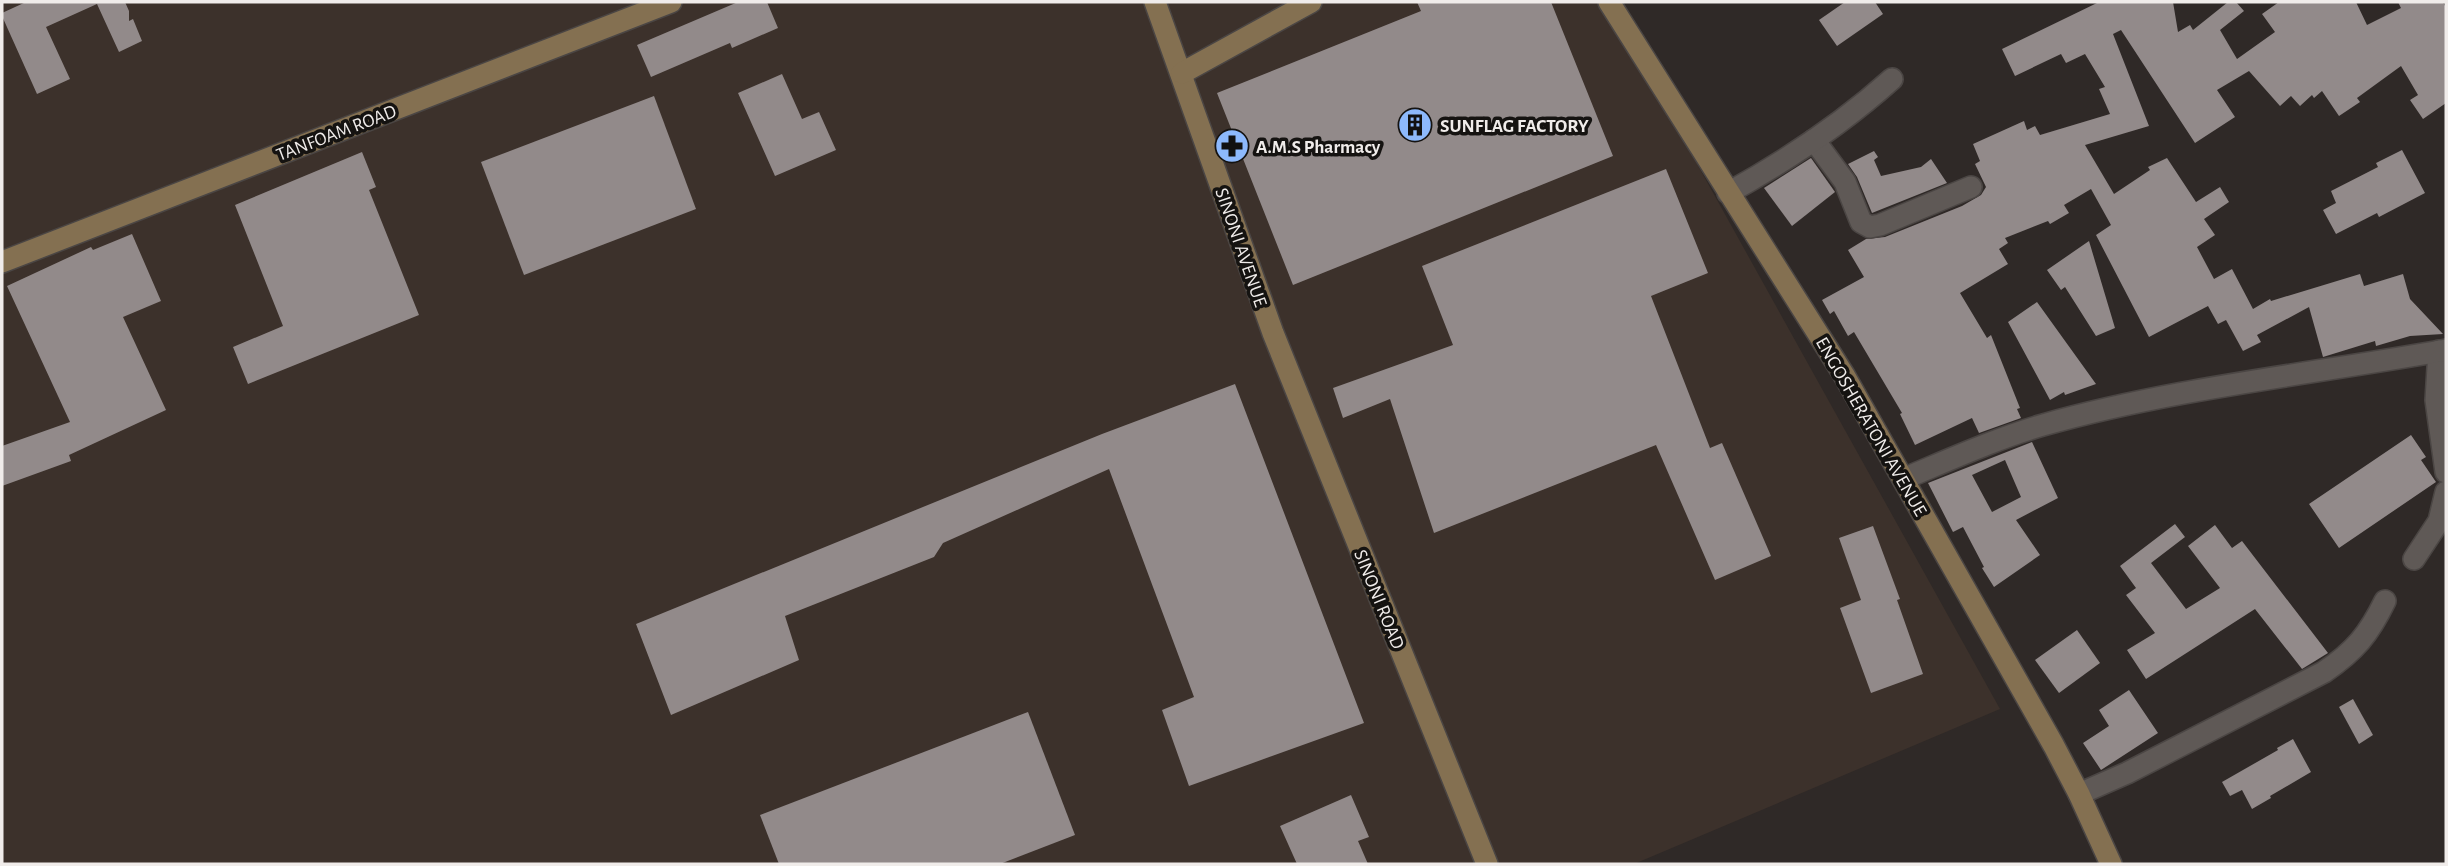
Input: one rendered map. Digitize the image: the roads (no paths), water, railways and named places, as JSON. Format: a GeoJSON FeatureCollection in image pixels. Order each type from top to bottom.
{"type":"FeatureCollection","features":[{"type":"Feature","properties":{"kind":"street","name":"TANFOAM ROAD"},"geometry":{"type":"LineString","coordinates":[[2,262],[671,2]]}},
{"type":"Feature","properties":{"kind":"street","name":"SINONI AVENUE"},"geometry":{"type":"LineString","coordinates":[[1155,2],[1273,333]]}},
{"type":"Feature","properties":{"kind":"street"},"geometry":{"type":"LineString","coordinates":[[1182,74],[1311,2]]}},
{"type":"Feature","properties":{"kind":"street","name":"ENGOSHERATONI AVENUE"},"geometry":{"type":"LineString","coordinates":[[1609,2],[1797,297],[1903,479],[2079,794],[2111,864]]}},
{"type":"Feature","properties":{"kind":"street"},"geometry":{"type":"LineString","coordinates":[[1728,192],[1814,140],[1866,102],[1892,79]]}},
{"type":"Feature","properties":{"kind":"street"},"geometry":{"type":"LineString","coordinates":[[1814,140],[1845,182],[1861,222],[1870,227],[1971,187]]}},
{"type":"Feature","properties":{"kind":"street","name":"SINONI ROAD"},"geometry":{"type":"LineString","coordinates":[[1273,333],[1486,864]]}},
{"type":"Feature","properties":{"kind":"street"},"geometry":{"type":"LineString","coordinates":[[1903,479],[2014,434],[2077,416],[2161,398],[2443,350],[2436,400],[2446,472]]}},
{"type":"Feature","properties":{"kind":"street"},"geometry":{"type":"LineString","coordinates":[[2414,559],[2439,521],[2446,492]]}},
{"type":"Feature","properties":{"kind":"street"},"geometry":{"type":"LineString","coordinates":[[2079,794],[2127,773],[2324,672],[2363,640],[2385,601]]}},
{"type":"Feature","properties":{"kind":"place","name":"SUNFLAG FACTORY"},"geometry":{"type":"Point","coordinates":[1415,125]}},
{"type":"Feature","properties":{"kind":"place","name":"A.M.S Pharmacy"},"geometry":{"type":"Point","coordinates":[1232,146]}}]}
